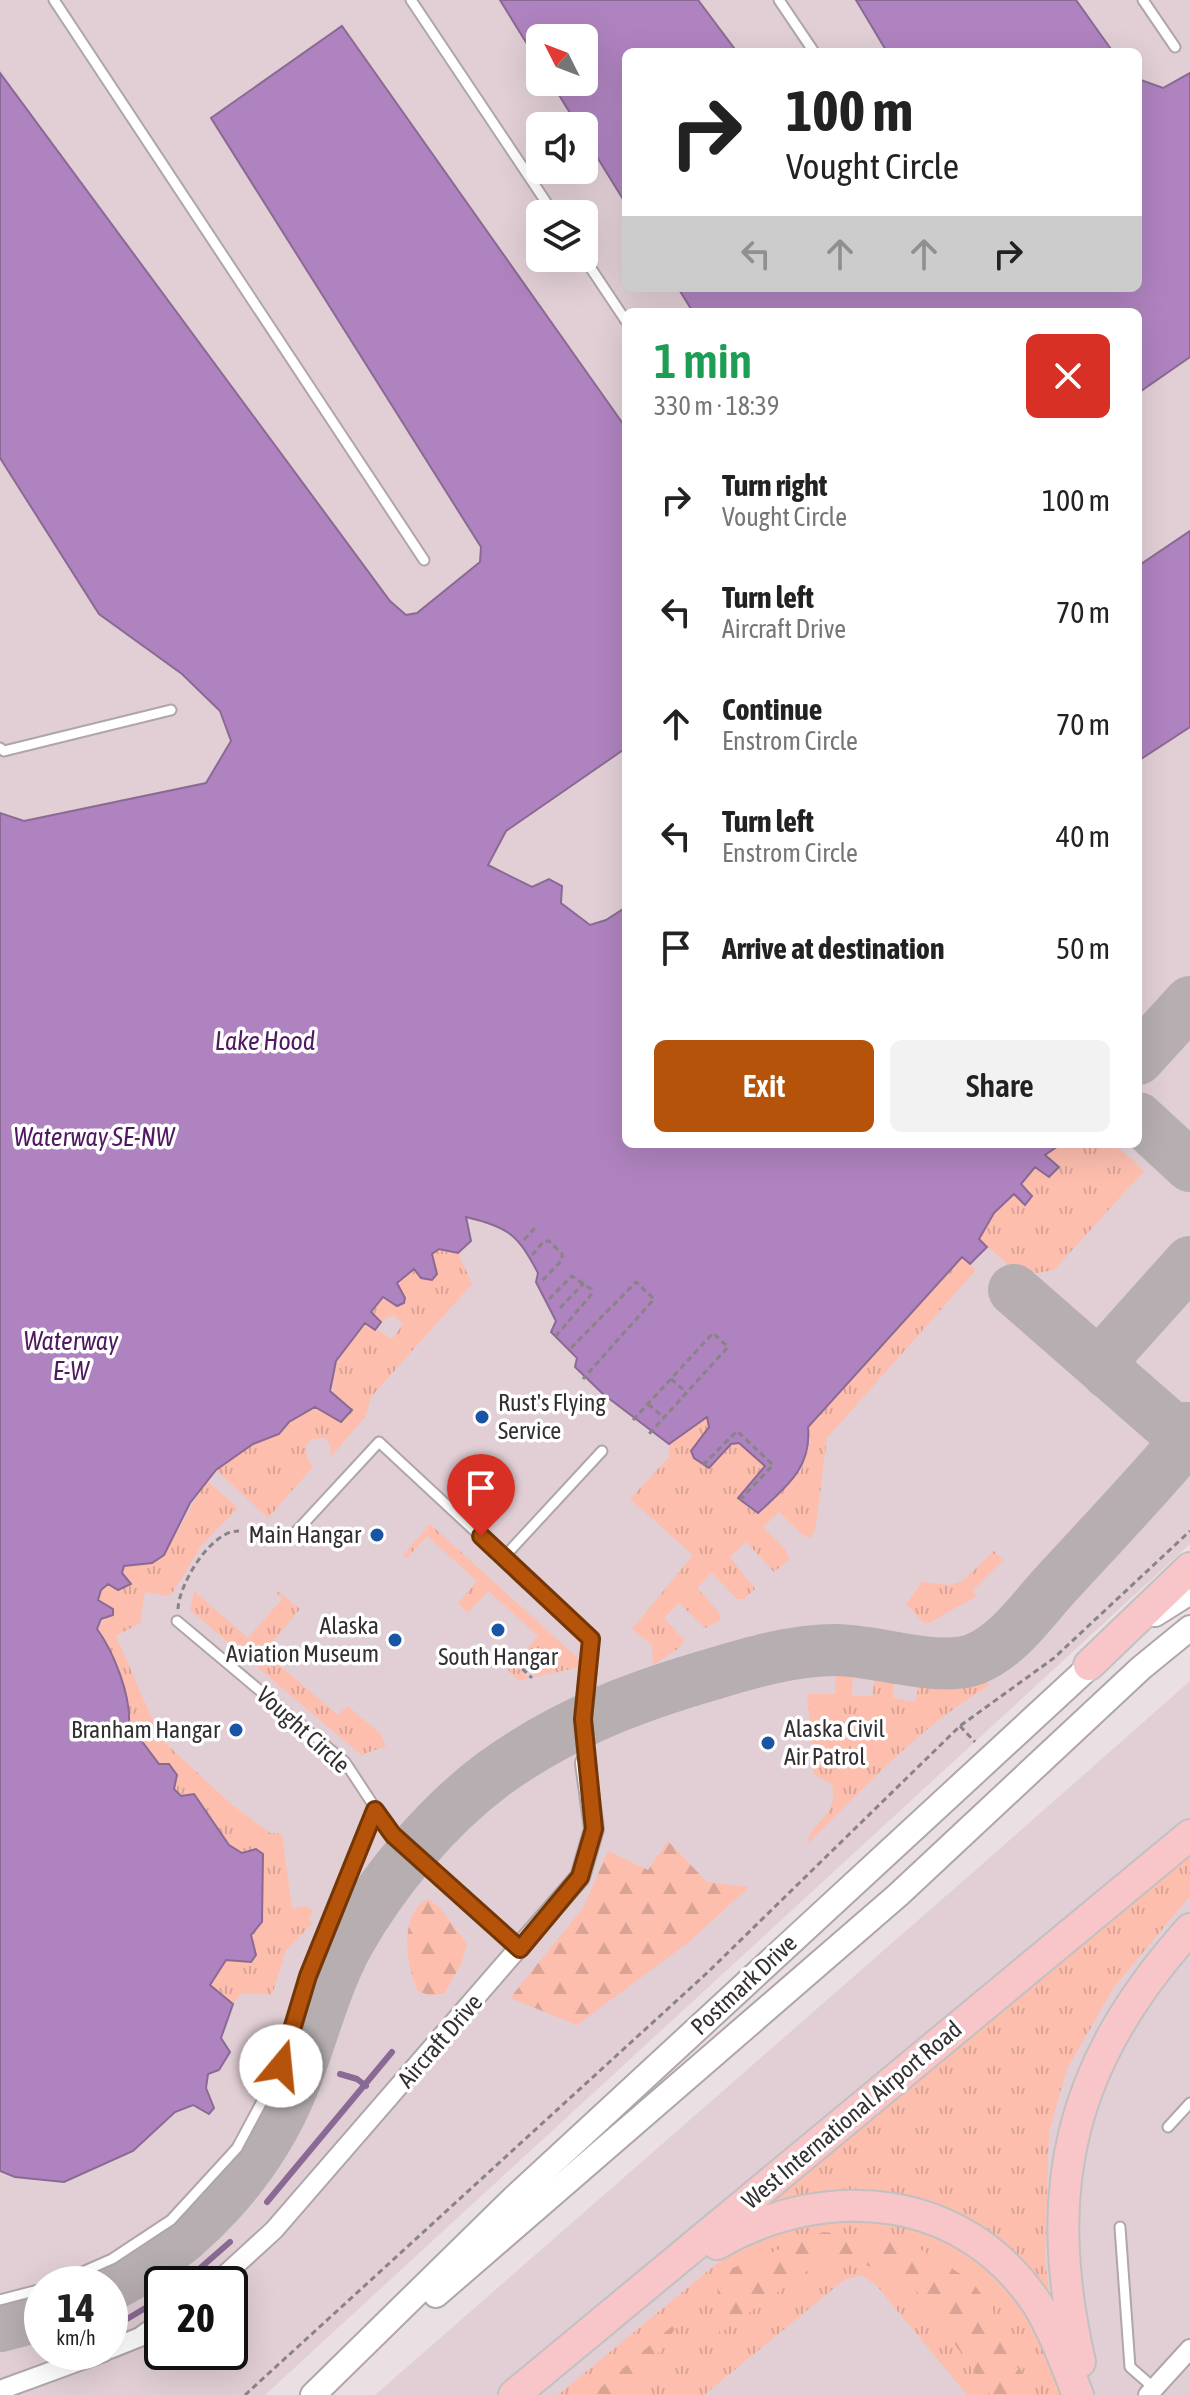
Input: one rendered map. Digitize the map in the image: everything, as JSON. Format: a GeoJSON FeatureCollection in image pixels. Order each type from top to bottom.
{"type":"FeatureCollection","features":[{"type":"Feature","properties":{"kind":"main road"},"geometry":{"type":"LineString","coordinates":[[1089,1665],[1190,1568]]}},
{"type":"Feature","properties":{"kind":"main road","name":"West International Airport Road"},"geometry":{"type":"LineString","coordinates":[[514,2395],[1190,1835]]}},
{"type":"Feature","properties":{"kind":"main road"},"geometry":{"type":"LineString","coordinates":[[1087,2395],[1071,2322],[1062,2242],[1074,2133],[1095,2070],[1122,2015],[1190,1929]]}},
{"type":"Feature","properties":{"kind":"main road"},"geometry":{"type":"LineString","coordinates":[[630,2300],[715,2245],[769,2218],[827,2205],[860,2205],[909,2212],[970,2238],[1018,2281],[1046,2320],[1078,2395]]}},
{"type":"Feature","properties":{"kind":"street","name":"Postmark Drive"},"geometry":{"type":"LineString","coordinates":[[313,2395],[514,2198],[1089,1665],[1190,1592]]}},
{"type":"Feature","properties":{"kind":"street","name":"Postmark Drive"},"geometry":{"type":"LineString","coordinates":[[319,2395],[898,1895],[1141,1668],[1190,1628]]}},
{"type":"Feature","properties":{"kind":"street","name":"Aircraft Drive"},"geometry":{"type":"LineString","coordinates":[[235,2266],[274,2230],[580,1877],[594,1829],[585,1763]]}},
{"type":"Feature","properties":{"kind":"street"},"geometry":{"type":"LineString","coordinates":[[1151,2392],[1190,2349]]}},
{"type":"Feature","properties":{"kind":"street"},"geometry":{"type":"LineString","coordinates":[[0,2390],[55,2370]]}},
{"type":"Feature","properties":{"kind":"lane"},"geometry":{"type":"LineString","coordinates":[[54,0],[424,560]]}},
{"type":"Feature","properties":{"kind":"lane"},"geometry":{"type":"LineString","coordinates":[[411,0],[545,200]]}},
{"type":"Feature","properties":{"kind":"lane"},"geometry":{"type":"LineString","coordinates":[[779,0],[811,48]]}},
{"type":"Feature","properties":{"kind":"lane"},"geometry":{"type":"LineString","coordinates":[[1143,0],[1175,47]]}},
{"type":"Feature","properties":{"kind":"lane"},"geometry":{"type":"LineString","coordinates":[[593,272],[622,315]]}},
{"type":"Feature","properties":{"kind":"lane"},"geometry":{"type":"LineString","coordinates":[[0,748],[4,751],[171,710]]}},
{"type":"Feature","properties":{"kind":"lane"},"geometry":{"type":"LineString","coordinates":[[293,1535],[379,1442],[591,1639],[583,1719],[585,1763]]}},
{"type":"Feature","properties":{"kind":"lane"},"geometry":{"type":"LineString","coordinates":[[504,1557],[602,1451]]}},
{"type":"Feature","properties":{"kind":"lane","name":"Vought Circle"},"geometry":{"type":"LineString","coordinates":[[177,1621],[345,1762],[375,1810],[402,1845],[520,1949]]}},
{"type":"Feature","properties":{"kind":"lane"},"geometry":{"type":"LineString","coordinates":[[96,2266],[171,2220],[237,2148],[281,2066],[308,1976],[375,1810]]}},
{"type":"Feature","properties":{"kind":"lane"},"geometry":{"type":"LineString","coordinates":[[1168,2127],[1190,2103]]}},
{"type":"Feature","properties":{"kind":"lane"},"geometry":{"type":"LineString","coordinates":[[1120,2227],[1130,2367],[1151,2392]]}},
{"type":"Feature","properties":{"kind":"lane"},"geometry":{"type":"LineString","coordinates":[[0,2300],[24,2294]]}},
{"type":"Feature","properties":{"kind":"path"},"geometry":{"type":"LineString","coordinates":[[524,1240],[535,1228],[532,1226]]}},
{"type":"Feature","properties":{"kind":"path"},"geometry":{"type":"LineString","coordinates":[[532,1255],[544,1241],[549,1241],[562,1254],[562,1260],[540,1283]]}},
{"type":"Feature","properties":{"kind":"path"},"geometry":{"type":"LineString","coordinates":[[549,1299],[572,1276],[591,1289],[591,1295],[555,1337]]}},
{"type":"Feature","properties":{"kind":"path"},"geometry":{"type":"LineString","coordinates":[[571,1348],[636,1282],[654,1299],[583,1379]]}},
{"type":"Feature","properties":{"kind":"path"},"geometry":{"type":"LineString","coordinates":[[560,1308],[584,1283]]}},
{"type":"Feature","properties":{"kind":"path"},"geometry":{"type":"LineString","coordinates":[[633,1420],[713,1333],[728,1347],[649,1434]]}},
{"type":"Feature","properties":{"kind":"path"},"geometry":{"type":"LineString","coordinates":[[671,1379],[686,1392]]}},
{"type":"Feature","properties":{"kind":"path"},"geometry":{"type":"LineString","coordinates":[[648,1404],[663,1417]]}},
{"type":"Feature","properties":{"kind":"path"},"geometry":{"type":"LineString","coordinates":[[703,1465],[737,1431],[773,1465],[739,1501]]}},
{"type":"Feature","properties":{"kind":"path"},"geometry":{"type":"LineString","coordinates":[[177,1621],[178,1602],[195,1568],[213,1544],[231,1531],[239,1531]]}},
{"type":"Feature","properties":{"kind":"path"},"geometry":{"type":"LineString","coordinates":[[245,2395],[708,1972],[960,1726],[1054,1658],[1190,1531]]}},
{"type":"Feature","properties":{"kind":"path"},"geometry":{"type":"LineString","coordinates":[[515,1662],[532,1678]]}},
{"type":"Feature","properties":{"kind":"path"},"geometry":{"type":"LineString","coordinates":[[960,1726],[975,1742]]}},
{"type":"Feature","properties":{"kind":"shaded area"},"geometry":{"type":"Polygon","coordinates":[[[0,0],[1190,0],[1190,1544],[265,2395],[0,2395],[0,0]]]}},
{"type":"Feature","properties":{"kind":"shaded area"},"geometry":{"type":"Polygon","coordinates":[[[1190,1681],[1190,2395],[375,2395],[987,1860],[1190,1681]]]}},
{"type":"Feature","properties":{"kind":"green space"},"geometry":{"type":"Polygon","coordinates":[[[1055,1148],[1119,1148],[1144,1171],[1054,1270],[1021,1276],[979,1239],[994,1213],[1014,1194],[1025,1205],[1032,1197],[1021,1184],[1036,1166],[1058,1167],[1045,1155],[1055,1148]]]}},
{"type":"Feature","properties":{"kind":"green space"},"geometry":{"type":"Polygon","coordinates":[[[439,1249],[458,1253],[472,1284],[371,1397],[366,1416],[331,1457],[330,1444],[324,1438],[312,1439],[306,1445],[307,1458],[313,1467],[268,1518],[216,1470],[253,1444],[279,1434],[289,1422],[315,1407],[341,1422],[333,1391],[339,1358],[365,1322],[392,1339],[403,1324],[393,1315],[381,1322],[370,1313],[383,1296],[397,1306],[405,1297],[396,1283],[414,1269],[437,1274],[432,1255],[439,1249]]]}},
{"type":"Feature","properties":{"kind":"green space"},"geometry":{"type":"Polygon","coordinates":[[[962,1257],[976,1270],[827,1438],[816,1526],[811,1538],[803,1535],[779,1512],[763,1527],[786,1550],[789,1560],[774,1572],[746,1542],[730,1557],[755,1589],[744,1599],[737,1599],[712,1573],[697,1588],[719,1612],[721,1620],[705,1628],[679,1603],[664,1618],[685,1640],[678,1649],[653,1665],[652,1645],[632,1629],[693,1555],[630,1499],[669,1457],[669,1444],[707,1417],[709,1427],[691,1451],[706,1467],[731,1444],[739,1443],[766,1466],[800,1473],[810,1444],[808,1427],[962,1257]]]}},
{"type":"Feature","properties":{"kind":"green space"},"geometry":{"type":"Polygon","coordinates":[[[207,1481],[238,1508],[202,1545],[173,1592],[168,1596],[145,1592],[140,1623],[116,1636],[161,1739],[231,1804],[270,1833],[282,1834],[292,1909],[305,1906],[313,1910],[309,1920],[313,1923],[286,1950],[272,1995],[242,1993],[233,2004],[209,1986],[226,1960],[251,1962],[242,1853],[229,1845],[194,1794],[181,1796],[173,1789],[169,1764],[159,1764],[129,1724],[128,1700],[120,1674],[110,1649],[97,1629],[113,1609],[98,1600],[103,1590],[124,1566],[155,1561],[161,1556],[207,1481]]]}},
{"type":"Feature","properties":{"kind":"green space"},"geometry":{"type":"Polygon","coordinates":[[[430,1524],[579,1659],[579,1667],[536,1677],[521,1664],[518,1668],[529,1678],[519,1681],[508,1670],[538,1636],[488,1591],[468,1613],[458,1603],[477,1581],[427,1536],[407,1558],[403,1555],[430,1524]]]}},
{"type":"Feature","properties":{"kind":"green space"},"geometry":{"type":"Polygon","coordinates":[[[994,1551],[1003,1560],[972,1591],[977,1596],[929,1623],[924,1623],[906,1604],[922,1582],[949,1585],[963,1581],[994,1551]]]}},
{"type":"Feature","properties":{"kind":"green space"},"geometry":{"type":"Polygon","coordinates":[[[194,1591],[248,1638],[282,1599],[276,1593],[279,1592],[300,1609],[264,1652],[338,1715],[347,1706],[351,1709],[380,1733],[386,1746],[361,1755],[190,1610],[194,1591]]]}},
{"type":"Feature","properties":{"kind":"green space"},"geometry":{"type":"Polygon","coordinates":[[[840,1666],[853,1671],[852,1696],[873,1696],[874,1681],[880,1670],[894,1672],[893,1698],[915,1702],[918,1688],[926,1679],[956,1687],[987,1681],[990,1685],[964,1701],[916,1739],[807,1844],[832,1805],[833,1796],[832,1785],[814,1774],[807,1694],[835,1694],[835,1674],[840,1666]]]}},
{"type":"Feature","properties":{"kind":"green space"},"geometry":{"type":"Polygon","coordinates":[[[668,1841],[707,1882],[749,1887],[689,1942],[577,2025],[510,1998],[583,1908],[608,1851],[648,1870],[668,1841]]]}},
{"type":"Feature","properties":{"kind":"green space"},"geometry":{"type":"Polygon","coordinates":[[[1190,1850],[1190,1896],[1114,1987],[1067,2069],[1049,2132],[1045,2259],[1049,2289],[1042,2291],[851,2192],[819,2194],[762,2208],[1190,1850]]]}},
{"type":"Feature","properties":{"kind":"green space"},"geometry":{"type":"Polygon","coordinates":[[[428,1899],[441,1909],[467,1944],[462,1962],[445,1993],[431,1996],[418,1991],[410,1968],[407,1941],[412,1916],[418,1906],[428,1899]]]}},
{"type":"Feature","properties":{"kind":"green space"},"geometry":{"type":"Polygon","coordinates":[[[855,2218],[927,2229],[987,2266],[1036,2325],[1062,2395],[1031,2395],[1020,2368],[1003,2368],[972,2281],[823,2232],[719,2333],[830,2254],[908,2279],[991,2395],[967,2395],[876,2285],[861,2275],[844,2280],[704,2395],[628,2395],[682,2318],[592,2395],[558,2395],[726,2256],[795,2223],[855,2218]]]}},
{"type":"Feature","properties":{"kind":"green space"},"geometry":{"type":"Polygon","coordinates":[[[823,2232],[902,2238],[972,2281],[1015,2342],[1003,2367],[1020,2368],[1031,2395],[991,2395],[908,2279],[831,2254],[719,2334],[717,2274],[823,2232]]]}},
{"type":"Feature","properties":{"kind":"green space"},"geometry":{"type":"Polygon","coordinates":[[[685,2315],[628,2395],[592,2395],[685,2315]]]}},
{"type":"Feature","properties":{"kind":"water"},"geometry":{"type":"Polygon","coordinates":[[[500,0],[698,0],[734,48],[622,48],[622,198],[598,159],[598,112],[569,112],[560,96],[598,96],[598,24],[526,24],[526,42],[500,0]]]}},
{"type":"Feature","properties":{"kind":"water"},"geometry":{"type":"Polygon","coordinates":[[[856,0],[1076,0],[1110,48],[885,48],[856,0]]]}},
{"type":"Feature","properties":{"kind":"water","name":"Lake Hood"},"geometry":{"type":"Polygon","coordinates":[[[342,26],[622,422],[622,751],[506,831],[488,865],[532,887],[549,879],[562,886],[561,903],[590,925],[606,920],[622,910],[622,1148],[1055,1148],[1045,1155],[1059,1167],[1049,1177],[1035,1167],[1021,1184],[1032,1196],[1025,1205],[1014,1194],[994,1213],[979,1239],[987,1247],[970,1264],[962,1257],[808,1427],[806,1454],[795,1476],[758,1513],[738,1498],[765,1466],[739,1443],[731,1444],[709,1468],[694,1458],[691,1451],[709,1427],[707,1417],[669,1444],[603,1394],[575,1367],[577,1358],[551,1332],[556,1321],[536,1282],[538,1273],[511,1234],[466,1217],[471,1241],[458,1253],[439,1249],[432,1254],[437,1274],[432,1280],[421,1278],[414,1269],[397,1283],[405,1298],[404,1303],[397,1306],[383,1297],[371,1312],[381,1322],[375,1330],[365,1323],[336,1361],[330,1391],[352,1410],[341,1422],[315,1407],[289,1422],[279,1434],[253,1444],[216,1470],[190,1503],[164,1555],[152,1563],[124,1566],[122,1573],[131,1584],[118,1590],[108,1584],[101,1590],[98,1600],[113,1609],[113,1615],[101,1619],[97,1629],[120,1675],[129,1724],[159,1764],[169,1764],[177,1775],[174,1789],[181,1796],[194,1794],[229,1845],[242,1853],[256,1849],[263,1854],[262,1922],[251,1935],[256,1955],[251,1962],[226,1960],[210,1985],[233,2004],[221,2038],[230,2052],[219,2070],[208,2074],[206,2088],[214,2108],[209,2114],[193,2105],[175,2112],[133,2151],[64,2182],[15,2177],[0,2171],[0,813],[24,821],[206,783],[231,741],[220,711],[182,674],[99,614],[0,458],[0,73],[390,601],[406,615],[417,613],[480,562],[481,547],[211,118],[342,26]]]}},
{"type":"Feature","properties":{"kind":"water"},"geometry":{"type":"Polygon","coordinates":[[[1190,73],[1190,357],[1142,390],[1142,308],[690,308],[680,292],[1142,292],[1142,80],[1163,88],[1190,73]]]}},
{"type":"Feature","properties":{"kind":"water"},"geometry":{"type":"Polygon","coordinates":[[[1190,531],[1190,727],[1142,758],[1142,563],[1190,531]]]}},
{"type":"Feature","properties":{"kind":"waterway"},"geometry":{"type":"LineString","coordinates":[[267,2202],[392,2052]]}},
{"type":"Feature","properties":{"kind":"waterway"},"geometry":{"type":"LineString","coordinates":[[340,2074],[357,2079],[366,2086]]}},
{"type":"Feature","properties":{"kind":"waterway"},"geometry":{"type":"LineString","coordinates":[[203,2266],[230,2242]]}},
{"type":"Feature","properties":{"kind":"waterway"},"geometry":{"type":"LineString","coordinates":[[128,2318],[144,2309]]}},
{"type":"Feature","properties":{"kind":"taxiway"},"geometry":{"type":"LineString","coordinates":[[1142,1055],[1190,1002]]}},
{"type":"Feature","properties":{"kind":"taxiway"},"geometry":{"type":"LineString","coordinates":[[1142,1122],[1190,1166]]}},
{"type":"Feature","properties":{"kind":"taxiway"},"geometry":{"type":"LineString","coordinates":[[1108,1373],[1112,1349],[1190,1262]]}},
{"type":"Feature","properties":{"kind":"taxiway"},"geometry":{"type":"LineString","coordinates":[[1014,1290],[1166,1423],[1174,1428],[1190,1428]]}},
{"type":"Feature","properties":{"kind":"taxiway"},"geometry":{"type":"LineString","coordinates":[[128,2275],[194,2227],[241,2176],[278,2119],[332,1978],[362,1920],[412,1852],[450,1811],[492,1775],[544,1741],[598,1714],[654,1692],[758,1661],[789,1654],[836,1650],[944,1664],[975,1659],[998,1645],[1019,1626],[1190,1436]]}},
{"type":"Feature","properties":{"kind":"taxiway"},"geometry":{"type":"LineString","coordinates":[[0,2326],[24,2320]]}},
{"type":"Feature","properties":{"kind":"place","name":"Rust's Flying Service"},"geometry":{"type":"Point","coordinates":[482,1417]}},
{"type":"Feature","properties":{"kind":"place","name":"Main Hangar"},"geometry":{"type":"Point","coordinates":[377,1535]}},
{"type":"Feature","properties":{"kind":"place","name":"South Hangar"},"geometry":{"type":"Point","coordinates":[498,1630]}},
{"type":"Feature","properties":{"kind":"place","name":"Alaska Aviation Museum"},"geometry":{"type":"Point","coordinates":[395,1640]}},
{"type":"Feature","properties":{"kind":"place","name":"Branham Hangar"},"geometry":{"type":"Point","coordinates":[236,1730]}},
{"type":"Feature","properties":{"kind":"place","name":"Alaska Civil Air Patrol"},"geometry":{"type":"Point","coordinates":[768,1743]}},
{"type":"Feature","properties":{"kind":"route"},"geometry":{"type":"LineString","coordinates":[[281,2066],[308,1976],[357,1847],[375,1810],[412,1854],[520,1949],[580,1877],[594,1829],[583,1719],[591,1639],[481,1536]]}},
{"type":"Feature","properties":{"kind":"water label","name":"Waterway SE-NW"},"geometry":{"type":"Point","coordinates":[94,1137]}},
{"type":"Feature","properties":{"kind":"water label","name":"Waterway E-W"},"geometry":{"type":"Point","coordinates":[71,1356]}}]}
